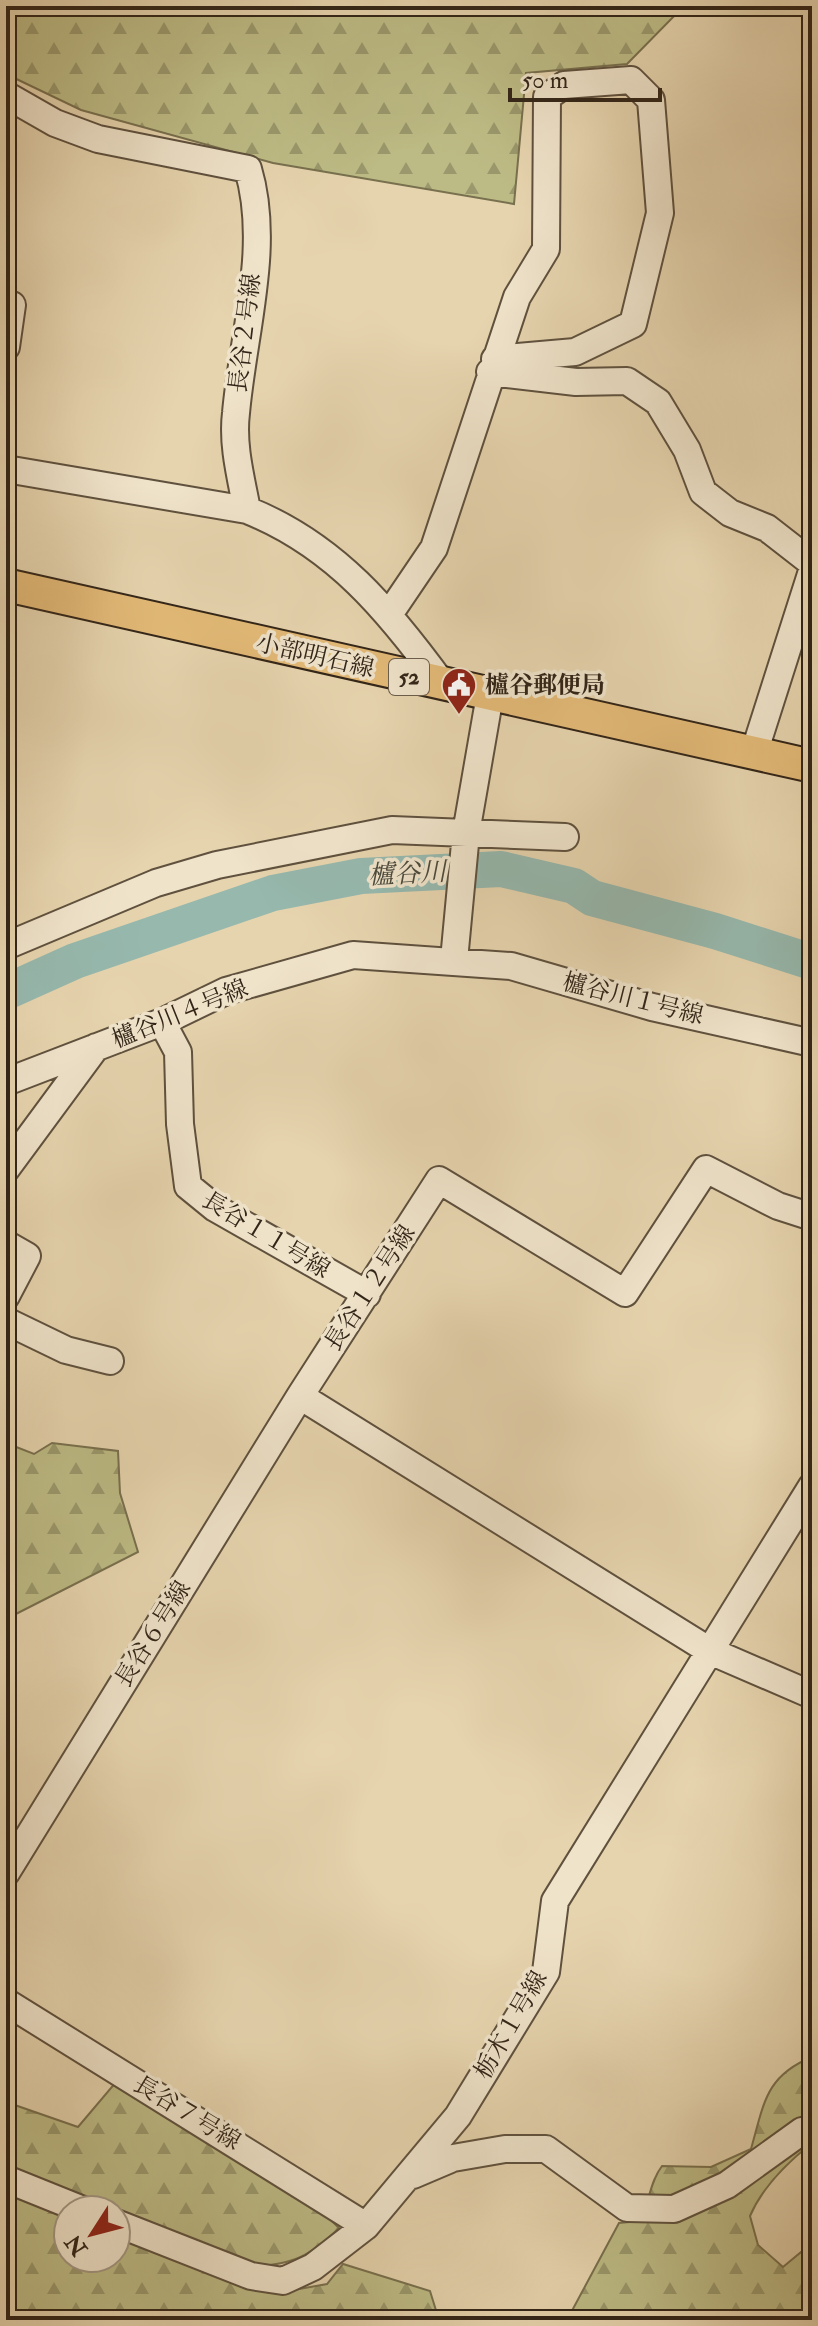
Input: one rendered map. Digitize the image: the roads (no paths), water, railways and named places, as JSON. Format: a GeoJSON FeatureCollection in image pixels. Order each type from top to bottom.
{"type":"FeatureCollection","features":[{"type":"Feature","properties":{"kind":"main road","name":"小部明石線"},"geometry":{"type":"LineString","coordinates":[[6,585],[812,766]]}},
{"type":"Feature","properties":{"kind":"street"},"geometry":{"type":"LineString","coordinates":[[390,613],[434,548],[493,366],[517,297],[546,249],[547,97],[564,85],[631,80],[651,100],[660,213],[633,324],[575,352],[493,366]]}},
{"type":"Feature","properties":{"kind":"street","name":"長谷２号線"},"geometry":{"type":"LineString","coordinates":[[6,95],[55,123],[98,139],[248,169],[258,200],[252,293],[235,416],[237,461],[247,510]]}},
{"type":"Feature","properties":{"kind":"street"},"geometry":{"type":"LineString","coordinates":[[6,304],[12,305],[6,347]]}},
{"type":"Feature","properties":{"kind":"street"},"geometry":{"type":"LineString","coordinates":[[493,366],[576,382],[627,381],[658,402],[687,450],[703,492],[730,513],[767,528],[812,563]]}},
{"type":"Feature","properties":{"kind":"street"},"geometry":{"type":"LineString","coordinates":[[6,469],[247,510],[277,522],[323,552],[390,613],[443,685]]}},
{"type":"Feature","properties":{"kind":"street"},"geometry":{"type":"LineString","coordinates":[[754,753],[812,571]]}},
{"type":"Feature","properties":{"kind":"street"},"geometry":{"type":"LineString","coordinates":[[454,960],[466,833],[490,695]]}},
{"type":"Feature","properties":{"kind":"street"},"geometry":{"type":"LineString","coordinates":[[6,946],[156,883],[217,865],[392,830],[565,837]]}},
{"type":"Feature","properties":{"kind":"street","name":"櫨谷川４号線"},"geometry":{"type":"LineString","coordinates":[[6,1082],[162,1022],[226,991],[353,955],[454,960]]}},
{"type":"Feature","properties":{"kind":"street","name":"櫨谷川１号線"},"geometry":{"type":"LineString","coordinates":[[454,960],[511,966],[652,1007],[812,1043]]}},
{"type":"Feature","properties":{"kind":"street","name":"長谷１１号線"},"geometry":{"type":"LineString","coordinates":[[162,1022],[178,1052],[180,1124],[188,1186],[215,1208],[367,1294]]}},
{"type":"Feature","properties":{"kind":"street"},"geometry":{"type":"LineString","coordinates":[[6,1169],[96,1047]]}},
{"type":"Feature","properties":{"kind":"street","name":"長谷１２号線"},"geometry":{"type":"LineString","coordinates":[[300,1396],[439,1180],[625,1293],[706,1169],[778,1206],[812,1217]]}},
{"type":"Feature","properties":{"kind":"street"},"geometry":{"type":"LineString","coordinates":[[6,1244],[27,1256],[6,1296]]}},
{"type":"Feature","properties":{"kind":"street"},"geometry":{"type":"LineString","coordinates":[[6,1321],[66,1350],[110,1361]]}},
{"type":"Feature","properties":{"kind":"street"},"geometry":{"type":"LineString","coordinates":[[300,1396],[710,1651],[812,1695]]}},
{"type":"Feature","properties":{"kind":"street","name":"長谷６号線"},"geometry":{"type":"LineString","coordinates":[[6,1873],[300,1396]]}},
{"type":"Feature","properties":{"kind":"street","name":"栃木１号線"},"geometry":{"type":"LineString","coordinates":[[132,2229],[251,2276],[283,2281],[313,2267],[366,2226],[458,2116],[546,1972],[555,1901],[812,1486]]}},
{"type":"Feature","properties":{"kind":"street","name":"長谷７号線"},"geometry":{"type":"LineString","coordinates":[[6,2002],[366,2226]]}},
{"type":"Feature","properties":{"kind":"street"},"geometry":{"type":"LineString","coordinates":[[406,2178],[453,2158],[505,2149],[546,2149],[627,2208],[674,2209],[727,2185],[802,2131],[812,2130]]}},
{"type":"Feature","properties":{"kind":"street"},"geometry":{"type":"LineString","coordinates":[[6,2179],[52,2198]]}},
{"type":"Feature","properties":{"kind":"waterway","name":"櫨谷川"},"geometry":{"type":"LineString","coordinates":[[6,992],[75,961],[273,893],[361,876],[501,869],[574,886],[592,898],[715,931],[812,962]]}},
{"type":"Feature","properties":{"kind":"place","name":"櫨谷郵便局"},"geometry":{"type":"Point","coordinates":[459,716]}}]}
